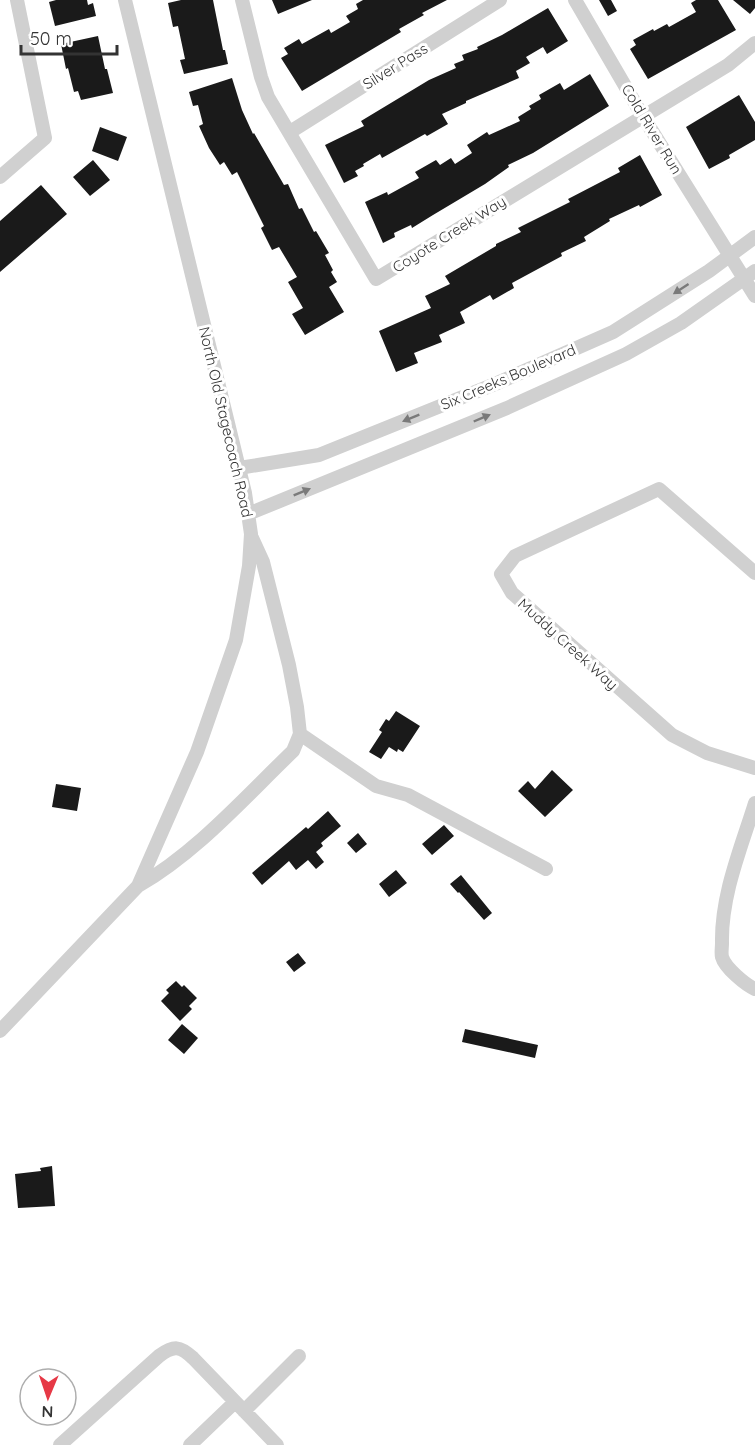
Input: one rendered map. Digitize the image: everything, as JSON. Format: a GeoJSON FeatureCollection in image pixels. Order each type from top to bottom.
{"type":"FeatureCollection","features":[{"type":"Feature","properties":{"kind":"street"},"geometry":{"type":"LineString","coordinates":[[0,177],[45,138],[17,0]]}},
{"type":"Feature","properties":{"kind":"street","name":"North Old Stagecoach Road"},"geometry":{"type":"LineString","coordinates":[[0,1031],[138,886],[197,752],[223,681],[236,640],[249,566],[248,514],[239,468],[125,0]]}},
{"type":"Feature","properties":{"kind":"street","name":"Coyote Creek Way"},"geometry":{"type":"LineString","coordinates":[[242,0],[268,97],[376,279],[642,115],[728,65],[755,43]]}},
{"type":"Feature","properties":{"kind":"street","name":"Silver Pass"},"geometry":{"type":"LineString","coordinates":[[290,132],[500,0]]}},
{"type":"Feature","properties":{"kind":"street","name":"Cold River Run"},"geometry":{"type":"LineString","coordinates":[[575,0],[642,115],[730,257],[749,275],[755,296]]}},
{"type":"Feature","properties":{"kind":"street","name":"Six Creeks Boulevard"},"geometry":{"type":"LineString","coordinates":[[239,468],[319,455],[495,384],[613,332],[730,257],[755,237]]}},
{"type":"Feature","properties":{"kind":"street","name":"Six Creeks Boulevard"},"geometry":{"type":"LineString","coordinates":[[248,514],[507,408],[626,354],[681,323],[749,275]]}},
{"type":"Feature","properties":{"kind":"street","name":"Muddy Creek Way"},"geometry":{"type":"LineString","coordinates":[[755,573],[659,489],[515,556],[501,574],[512,593],[672,735],[707,753],[755,768]]}},
{"type":"Feature","properties":{"kind":"street"},"geometry":{"type":"LineString","coordinates":[[138,886],[165,870],[213,827],[293,751],[300,734],[289,665],[263,562],[250,534]]}},
{"type":"Feature","properties":{"kind":"street"},"geometry":{"type":"LineString","coordinates":[[300,734],[376,786],[408,795],[546,869]]}},
{"type":"Feature","properties":{"kind":"street"},"geometry":{"type":"LineString","coordinates":[[755,803],[724,905],[722,930],[722,959],[745,984],[755,990]]}},
{"type":"Feature","properties":{"kind":"street"},"geometry":{"type":"LineString","coordinates":[[60,1445],[168,1349],[177,1348],[185,1350],[277,1445]]}},
{"type":"Feature","properties":{"kind":"street"},"geometry":{"type":"LineString","coordinates":[[190,1445],[298,1356]]}},
{"type":"Feature","properties":{"kind":"building"},"geometry":{"type":"Polygon","coordinates":[[[87,0],[88,5],[93,3],[96,16],[55,26],[49,2],[87,0]]]}},
{"type":"Feature","properties":{"kind":"building"},"geometry":{"type":"Polygon","coordinates":[[[181,0],[213,0],[228,64],[184,74],[180,60],[185,59],[178,26],[173,27],[168,3],[181,0]]]}},
{"type":"Feature","properties":{"kind":"building"},"geometry":{"type":"Polygon","coordinates":[[[272,0],[312,0],[278,14],[272,0]]]}},
{"type":"Feature","properties":{"kind":"building"},"geometry":{"type":"Polygon","coordinates":[[[363,0],[447,0],[422,13],[424,15],[399,29],[401,32],[302,91],[281,58],[288,54],[284,48],[299,39],[302,44],[329,29],[331,33],[350,22],[346,16],[358,9],[356,4],[363,0]]]}},
{"type":"Feature","properties":{"kind":"building"},"geometry":{"type":"Polygon","coordinates":[[[599,0],[611,0],[617,11],[608,16],[599,0]]]}},
{"type":"Feature","properties":{"kind":"building"},"geometry":{"type":"Polygon","coordinates":[[[696,0],[718,0],[736,30],[648,79],[630,49],[636,45],[633,40],[653,29],[654,31],[667,24],[669,27],[696,12],[691,3],[696,0]]]}},
{"type":"Feature","properties":{"kind":"building"},"geometry":{"type":"Polygon","coordinates":[[[733,0],[755,0],[755,8],[750,14],[733,0]]]}},
{"type":"Feature","properties":{"kind":"building"},"geometry":{"type":"Polygon","coordinates":[[[548,8],[568,41],[547,54],[543,47],[526,57],[530,63],[516,71],[519,78],[442,114],[448,124],[382,158],[380,154],[355,171],[358,176],[344,183],[325,145],[364,126],[361,121],[429,80],[456,68],[454,64],[464,60],[462,55],[478,49],[477,47],[548,8]]]}},
{"type":"Feature","properties":{"kind":"building"},"geometry":{"type":"Polygon","coordinates":[[[98,36],[113,93],[81,100],[78,91],[74,92],[61,44],[98,36]]]}},
{"type":"Feature","properties":{"kind":"building"},"geometry":{"type":"Polygon","coordinates":[[[590,74],[609,106],[533,153],[508,165],[509,167],[485,184],[412,228],[411,225],[394,233],[395,237],[383,243],[365,202],[387,192],[388,195],[419,178],[415,172],[436,160],[440,165],[451,158],[455,164],[472,153],[467,145],[487,132],[489,135],[520,121],[518,117],[531,109],[529,106],[541,99],[539,95],[560,83],[564,90],[590,74]]]}},
{"type":"Feature","properties":{"kind":"building"},"geometry":{"type":"Polygon","coordinates":[[[232,78],[242,110],[253,134],[284,185],[288,184],[299,209],[302,208],[314,232],[316,231],[329,253],[325,255],[337,282],[329,287],[344,312],[305,335],[292,314],[303,308],[288,282],[297,277],[279,247],[272,250],[261,228],[264,226],[237,172],[232,175],[224,162],[220,165],[209,148],[199,126],[203,124],[198,105],[193,106],[189,92],[232,78]]]}},
{"type":"Feature","properties":{"kind":"building"},"geometry":{"type":"Polygon","coordinates":[[[739,95],[755,122],[755,140],[729,155],[730,158],[709,169],[686,127],[739,95]]]}},
{"type":"Feature","properties":{"kind":"building"},"geometry":{"type":"Polygon","coordinates":[[[100,127],[127,137],[118,161],[92,151],[100,127]]]}},
{"type":"Feature","properties":{"kind":"building"},"geometry":{"type":"Polygon","coordinates":[[[640,155],[662,195],[640,207],[639,205],[609,219],[610,221],[584,237],[586,241],[561,253],[562,256],[512,283],[514,288],[493,300],[490,295],[460,312],[465,323],[439,335],[442,342],[414,353],[418,363],[396,372],[379,331],[431,308],[425,296],[450,284],[445,276],[496,244],[521,232],[518,228],[570,202],[568,199],[620,172],[618,168],[640,155]]]}},
{"type":"Feature","properties":{"kind":"building"},"geometry":{"type":"Polygon","coordinates":[[[93,160],[110,180],[90,196],[73,177],[93,160]]]}},
{"type":"Feature","properties":{"kind":"building"},"geometry":{"type":"Polygon","coordinates":[[[41,185],[67,214],[0,272],[0,221],[41,185]]]}},
{"type":"Feature","properties":{"kind":"building"},"geometry":{"type":"Polygon","coordinates":[[[396,711],[420,726],[403,752],[398,749],[397,752],[389,747],[381,759],[369,752],[382,732],[379,730],[386,719],[389,721],[396,711]]]}},
{"type":"Feature","properties":{"kind":"building"},"geometry":{"type":"Polygon","coordinates":[[[552,770],[573,790],[545,817],[518,791],[528,781],[535,789],[552,770]]]}},
{"type":"Feature","properties":{"kind":"building"},"geometry":{"type":"Polygon","coordinates":[[[56,784],[81,788],[77,811],[52,807],[56,784]]]}},
{"type":"Feature","properties":{"kind":"building"},"geometry":{"type":"Polygon","coordinates":[[[328,811],[341,826],[321,843],[323,846],[316,852],[324,862],[316,869],[308,860],[296,870],[289,861],[262,885],[252,873],[328,811]]]}},
{"type":"Feature","properties":{"kind":"building"},"geometry":{"type":"Polygon","coordinates":[[[444,825],[454,836],[432,855],[422,844],[444,825]]]}},
{"type":"Feature","properties":{"kind":"building"},"geometry":{"type":"Polygon","coordinates":[[[358,833],[367,844],[356,853],[347,843],[358,833]]]}},
{"type":"Feature","properties":{"kind":"building"},"geometry":{"type":"Polygon","coordinates":[[[396,870],[407,883],[389,897],[379,884],[396,870]]]}},
{"type":"Feature","properties":{"kind":"building"},"geometry":{"type":"Polygon","coordinates":[[[461,875],[492,913],[484,920],[450,884],[461,875]]]}},
{"type":"Feature","properties":{"kind":"building"},"geometry":{"type":"Polygon","coordinates":[[[298,953],[306,963],[294,972],[286,962],[298,953]]]}},
{"type":"Feature","properties":{"kind":"building"},"geometry":{"type":"Polygon","coordinates":[[[176,981],[182,987],[184,985],[197,998],[189,1006],[192,1009],[180,1021],[161,1001],[169,993],[166,990],[176,981]]]}},
{"type":"Feature","properties":{"kind":"building"},"geometry":{"type":"Polygon","coordinates":[[[182,1024],[198,1038],[184,1054],[168,1040],[182,1024]]]}},
{"type":"Feature","properties":{"kind":"building"},"geometry":{"type":"Polygon","coordinates":[[[465,1029],[538,1045],[535,1058],[462,1042],[465,1029]]]}},
{"type":"Feature","properties":{"kind":"building"},"geometry":{"type":"Polygon","coordinates":[[[52,1166],[55,1206],[18,1208],[15,1174],[41,1171],[40,1168],[52,1166]]]}}]}
